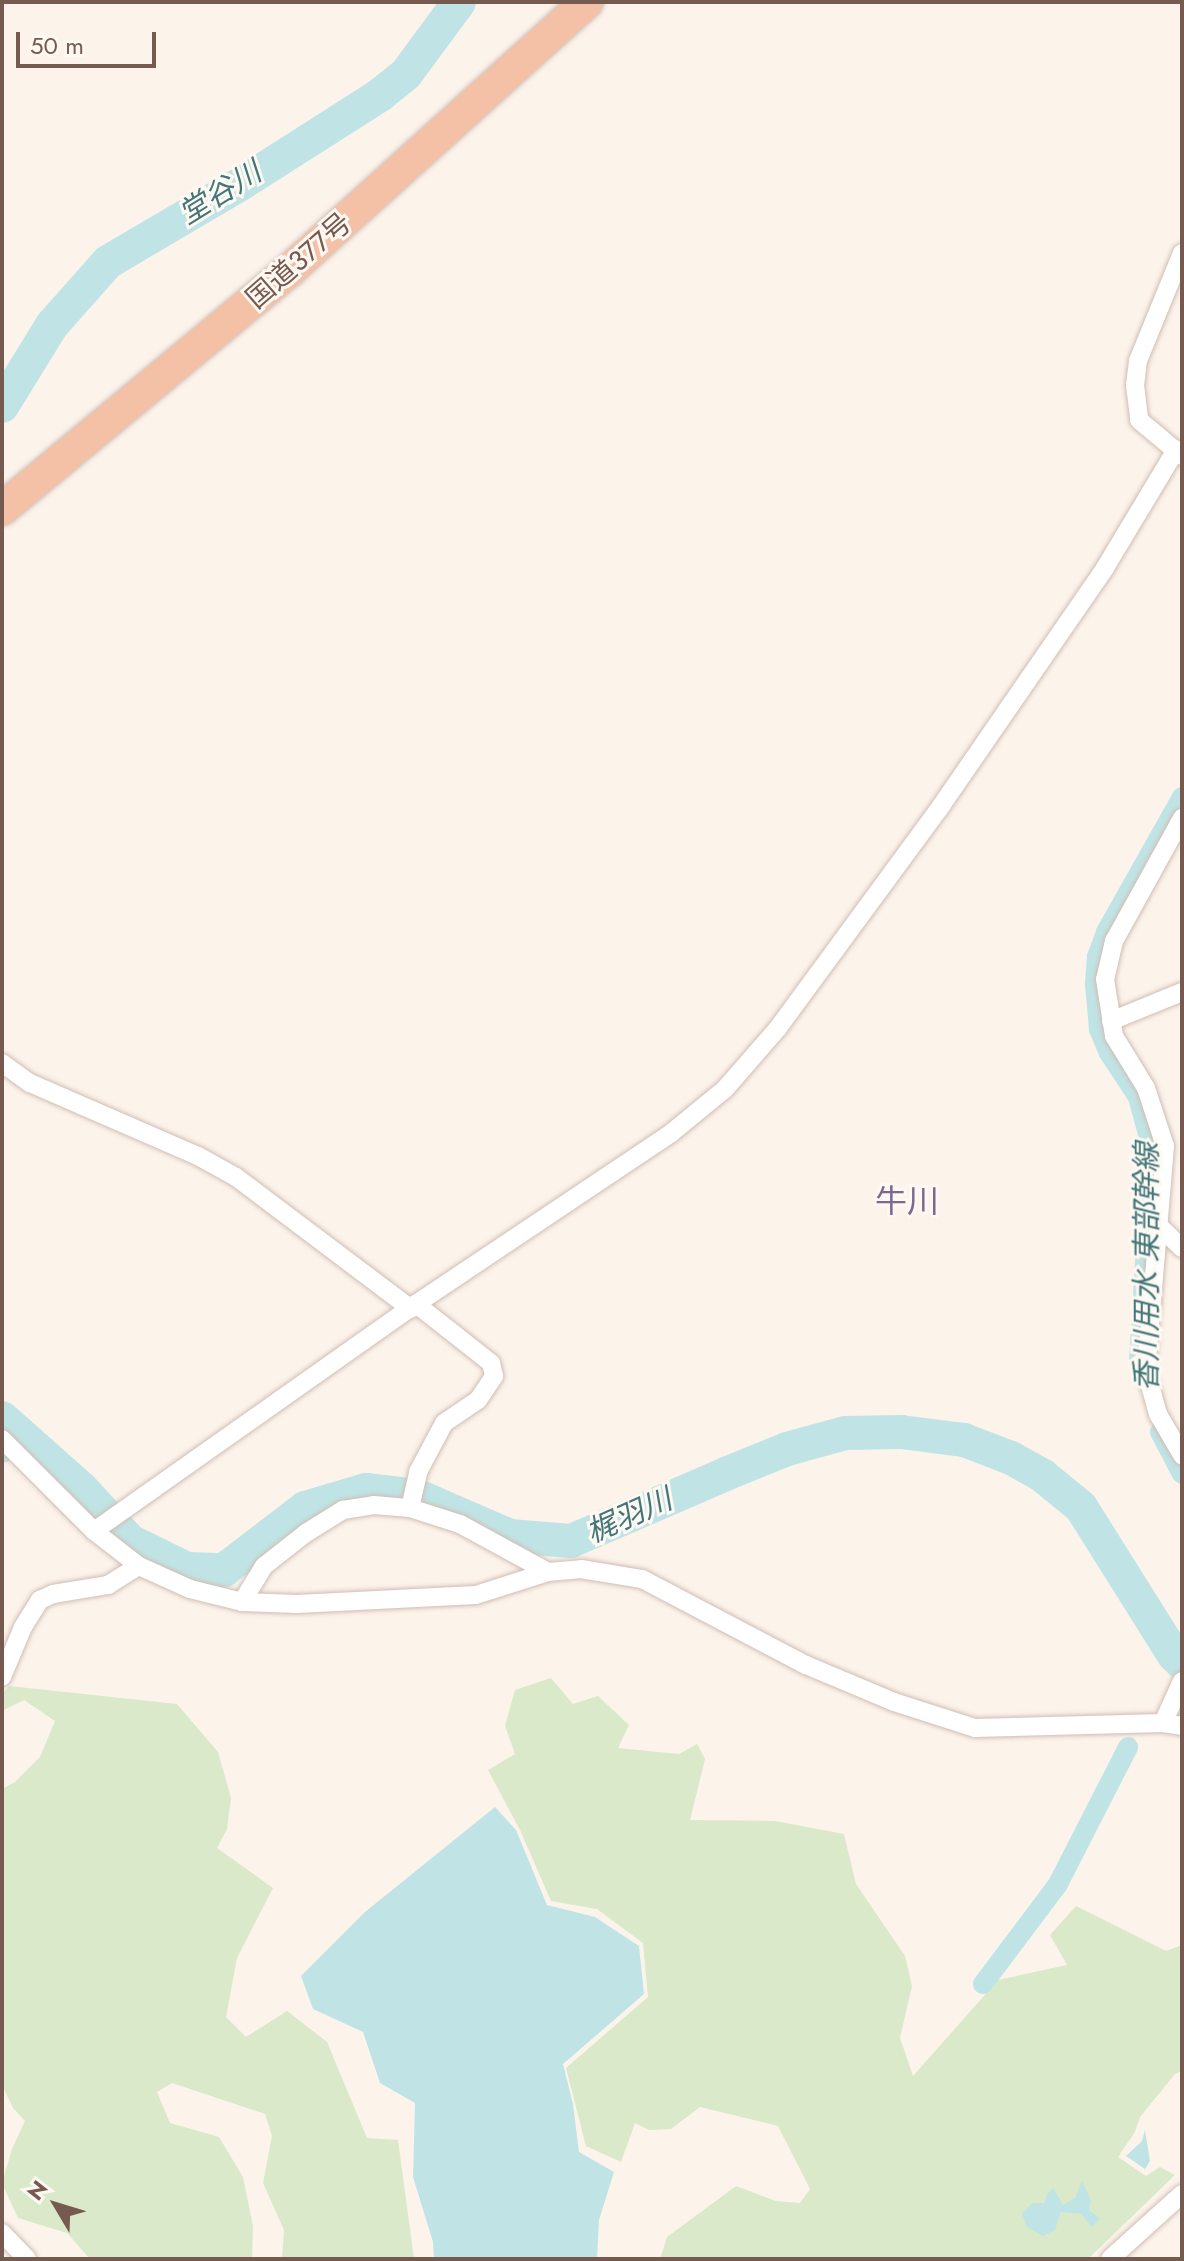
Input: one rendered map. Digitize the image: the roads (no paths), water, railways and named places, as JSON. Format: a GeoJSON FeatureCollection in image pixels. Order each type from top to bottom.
{"type":"FeatureCollection","features":[{"type":"Feature","properties":{"kind":"highway","name":"国道377号"},"geometry":{"type":"LineString","coordinates":[[2,509],[290,270],[587,2]]}},
{"type":"Feature","properties":{"kind":"street"},"geometry":{"type":"LineString","coordinates":[[98,1528],[414,1306],[670,1134],[725,1089],[778,1028],[941,806],[1105,568],[1179,453],[1159,440],[1139,420],[1135,385],[1138,361],[1182,253]]}},
{"type":"Feature","properties":{"kind":"street"},"geometry":{"type":"LineString","coordinates":[[1182,818],[1140,888],[1114,941],[1105,979],[1114,1036],[1146,1088],[1165,1146],[1146,1371],[1158,1414],[1182,1455]]}},
{"type":"Feature","properties":{"kind":"street"},"geometry":{"type":"LineString","coordinates":[[1111,1021],[1182,992]]}},
{"type":"Feature","properties":{"kind":"street"},"geometry":{"type":"LineString","coordinates":[[2,1063],[30,1083],[198,1156],[236,1177],[491,1363],[494,1376],[478,1400],[444,1423],[418,1472],[410,1506]]}},
{"type":"Feature","properties":{"kind":"street"},"geometry":{"type":"LineString","coordinates":[[1160,1227],[1182,1248]]}},
{"type":"Feature","properties":{"kind":"street"},"geometry":{"type":"LineString","coordinates":[[2,1439],[139,1566],[190,1589],[242,1602],[297,1604],[476,1595],[548,1572],[581,1569],[642,1579],[806,1665],[894,1702],[975,1728],[1173,1725],[1181,1682]]}},
{"type":"Feature","properties":{"kind":"street"},"geometry":{"type":"LineString","coordinates":[[242,1602],[264,1566],[343,1510],[374,1505],[410,1506],[460,1524],[548,1572]]}},
{"type":"Feature","properties":{"kind":"street"},"geometry":{"type":"LineString","coordinates":[[2,1677],[23,1627],[40,1600],[53,1594],[108,1585],[139,1566]]}},
{"type":"Feature","properties":{"kind":"street"},"geometry":{"type":"LineString","coordinates":[[1110,2259],[1182,2194]]}},
{"type":"Feature","properties":{"kind":"street"},"geometry":{"type":"LineString","coordinates":[[2,2233],[27,2259]]}},
{"type":"Feature","properties":{"kind":"water"},"geometry":{"type":"Polygon","coordinates":[[[495,1807],[516,1830],[547,1905],[595,1917],[639,1946],[644,1994],[563,2064],[573,2104],[579,2152],[614,2172],[599,2220],[597,2259],[434,2259],[433,2242],[413,2177],[415,2103],[380,2083],[363,2032],[313,2009],[301,1976],[365,1912],[495,1807]]]}},
{"type":"Feature","properties":{"kind":"water"},"geometry":{"type":"Polygon","coordinates":[[[1145,2130],[1150,2161],[1145,2169],[1126,2156],[1142,2141],[1145,2130]]]}},
{"type":"Feature","properties":{"kind":"water"},"geometry":{"type":"Polygon","coordinates":[[[1082,2181],[1091,2200],[1089,2210],[1100,2219],[1092,2227],[1081,2214],[1061,2212],[1055,2230],[1043,2236],[1027,2227],[1022,2214],[1032,2203],[1044,2203],[1053,2188],[1063,2205],[1075,2198],[1082,2181]]]}},
{"type":"Feature","properties":{"kind":"waterway","name":"堂谷川"},"geometry":{"type":"LineString","coordinates":[[2,406],[52,325],[108,262],[242,183],[380,95],[406,74],[459,2]]}},
{"type":"Feature","properties":{"kind":"waterway","name":"香川用水 東部幹線"},"geometry":{"type":"LineString","coordinates":[[1139,1360],[1152,1149],[1138,1097],[1109,1053],[1099,1029],[1095,984],[1097,957],[1106,932],[1182,797]]}},
{"type":"Feature","properties":{"kind":"waterway","name":"梶羽川"},"geometry":{"type":"LineString","coordinates":[[2,1418],[82,1489],[130,1541],[187,1569],[224,1570],[305,1508],[366,1490],[418,1496],[510,1536],[571,1541],[787,1449],[845,1433],[901,1432],[964,1440],[1011,1458],[1043,1476],[1081,1507],[1182,1663]]}},
{"type":"Feature","properties":{"kind":"waterway","name":"香川用水 東部幹線"},"geometry":{"type":"LineString","coordinates":[[1160,1432],[1182,1474]]}},
{"type":"Feature","properties":{"kind":"waterway"},"geometry":{"type":"LineString","coordinates":[[2,1460],[7,1459]]}},
{"type":"Feature","properties":{"kind":"waterway","name":"香川用水 東部幹線"},"geometry":{"type":"LineString","coordinates":[[983,1984],[1058,1884],[1128,1747]]}},
{"type":"Feature","properties":{"kind":"district","name":"牛川"},"geometry":{"type":"Point","coordinates":[907,1201]}}]}
